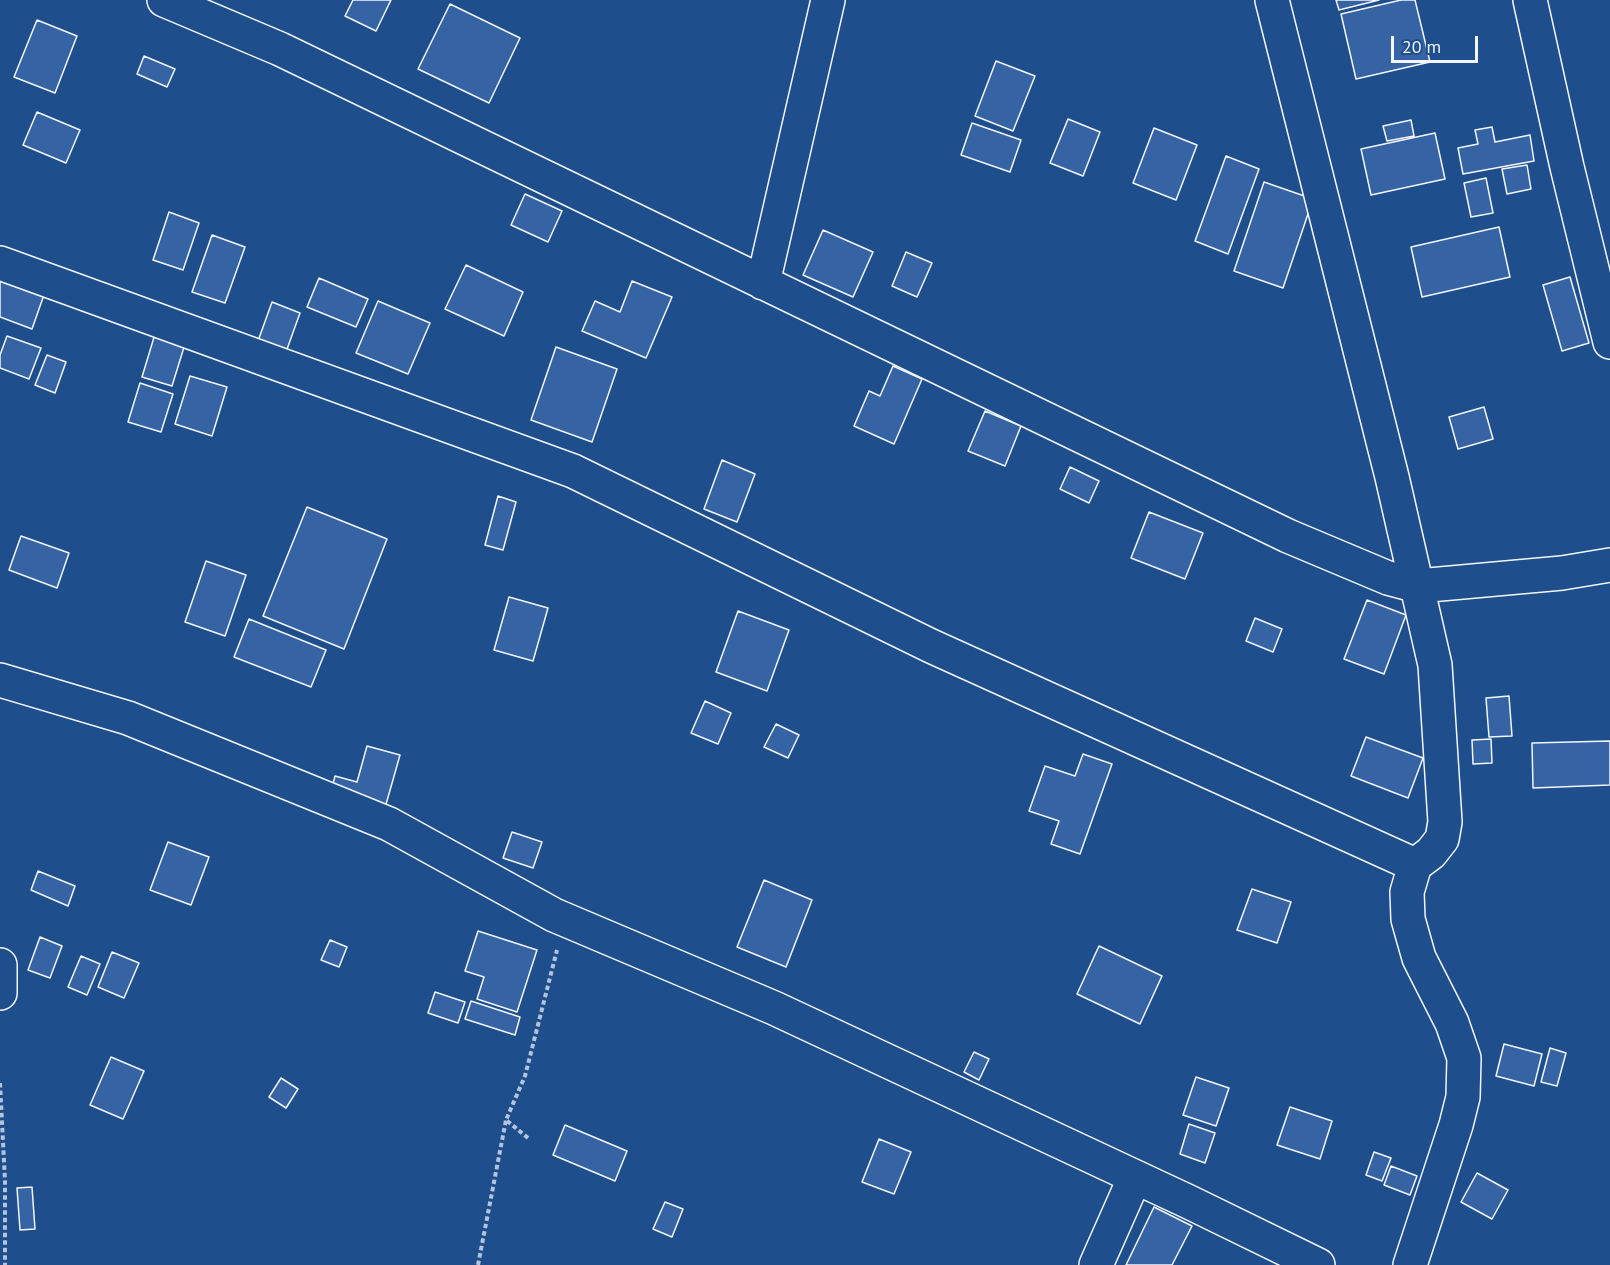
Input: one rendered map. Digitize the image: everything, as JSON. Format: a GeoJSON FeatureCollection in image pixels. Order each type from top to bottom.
{"type":"FeatureCollection","features":[{"type":"Feature","properties":{"kind":"street"},"geometry":{"type":"LineString","coordinates":[[164,0],[280,49],[1288,536],[1388,578],[1418,586],[1562,573],[1610,565]]}},
{"type":"Feature","properties":{"kind":"street"},"geometry":{"type":"LineString","coordinates":[[763,283],[828,0]]}},
{"type":"Feature","properties":{"kind":"street"},"geometry":{"type":"LineString","coordinates":[[1272,0],[1418,586],[1435,665],[1445,822],[1442,839],[1431,853],[1415,865],[1407,892],[1408,919],[1419,958],[1452,1023],[1464,1059],[1463,1097],[1410,1265]]}},
{"type":"Feature","properties":{"kind":"street"},"geometry":{"type":"LineString","coordinates":[[1530,0],[1610,342]]}},
{"type":"Feature","properties":{"kind":"street"},"geometry":{"type":"LineString","coordinates":[[0,263],[573,471],[931,646],[1415,865]]}},
{"type":"Feature","properties":{"kind":"street"},"geometry":{"type":"LineString","coordinates":[[0,680],[128,718],[389,824],[554,915],[774,1008],[1318,1265]]}},
{"type":"Feature","properties":{"kind":"street"},"geometry":{"type":"LineString","coordinates":[[0,965],[0,993]]}},
{"type":"Feature","properties":{"kind":"street"},"geometry":{"type":"LineString","coordinates":[[1096,1265],[1135,1177]]}},
{"type":"Feature","properties":{"kind":"path"},"geometry":{"type":"LineString","coordinates":[[478,1265],[506,1120],[525,1076],[559,944],[560,936],[554,915]]}},
{"type":"Feature","properties":{"kind":"path"},"geometry":{"type":"LineString","coordinates":[[0,1083],[5,1265]]}},
{"type":"Feature","properties":{"kind":"path"},"geometry":{"type":"LineString","coordinates":[[506,1120],[528,1138]]}},
{"type":"Feature","properties":{"kind":"building"},"geometry":{"type":"Polygon","coordinates":[[[353,0],[391,0],[376,31],[345,16],[353,0]]]}},
{"type":"Feature","properties":{"kind":"building"},"geometry":{"type":"Polygon","coordinates":[[[1336,0],[1379,0],[1339,10],[1336,0]]]}},
{"type":"Feature","properties":{"kind":"building"},"geometry":{"type":"Polygon","coordinates":[[[1401,0],[1415,0],[1430,62],[1356,79],[1341,14],[1401,0]]]}},
{"type":"Feature","properties":{"kind":"building"},"geometry":{"type":"Polygon","coordinates":[[[450,4],[520,38],[489,103],[418,69],[450,4]]]}},
{"type":"Feature","properties":{"kind":"building"},"geometry":{"type":"Polygon","coordinates":[[[37,20],[77,36],[55,93],[14,77],[37,20]]]}},
{"type":"Feature","properties":{"kind":"building"},"geometry":{"type":"Polygon","coordinates":[[[144,56],[175,69],[167,87],[137,74],[144,56]]]}},
{"type":"Feature","properties":{"kind":"building"},"geometry":{"type":"Polygon","coordinates":[[[996,61],[1035,76],[1013,131],[975,116],[996,61]]]}},
{"type":"Feature","properties":{"kind":"building"},"geometry":{"type":"Polygon","coordinates":[[[37,112],[80,130],[66,163],[23,145],[37,112]]]}},
{"type":"Feature","properties":{"kind":"building"},"geometry":{"type":"Polygon","coordinates":[[[1068,119],[1100,132],[1083,176],[1050,163],[1068,119]]]}},
{"type":"Feature","properties":{"kind":"building"},"geometry":{"type":"Polygon","coordinates":[[[1411,120],[1414,136],[1387,141],[1383,126],[1411,120]]]}},
{"type":"Feature","properties":{"kind":"building"},"geometry":{"type":"Polygon","coordinates":[[[972,123],[1021,140],[1010,172],[961,155],[972,123]]]}},
{"type":"Feature","properties":{"kind":"building"},"geometry":{"type":"Polygon","coordinates":[[[1492,127],[1495,142],[1530,135],[1534,161],[1463,174],[1458,148],[1478,144],[1475,130],[1492,127]]]}},
{"type":"Feature","properties":{"kind":"building"},"geometry":{"type":"Polygon","coordinates":[[[1154,128],[1197,145],[1176,200],[1133,183],[1154,128]]]}},
{"type":"Feature","properties":{"kind":"building"},"geometry":{"type":"Polygon","coordinates":[[[1435,133],[1445,179],[1371,195],[1361,149],[1435,133]]]}},
{"type":"Feature","properties":{"kind":"building"},"geometry":{"type":"Polygon","coordinates":[[[1226,156],[1259,169],[1228,254],[1195,241],[1226,156]]]}},
{"type":"Feature","properties":{"kind":"building"},"geometry":{"type":"Polygon","coordinates":[[[1527,165],[1531,189],[1507,194],[1502,169],[1527,165]]]}},
{"type":"Feature","properties":{"kind":"building"},"geometry":{"type":"Polygon","coordinates":[[[1486,178],[1493,213],[1471,217],[1464,183],[1486,178]]]}},
{"type":"Feature","properties":{"kind":"building"},"geometry":{"type":"Polygon","coordinates":[[[1264,182],[1313,199],[1283,288],[1234,271],[1264,182]]]}},
{"type":"Feature","properties":{"kind":"building"},"geometry":{"type":"Polygon","coordinates":[[[525,194],[562,211],[548,242],[511,225],[525,194]]]}},
{"type":"Feature","properties":{"kind":"building"},"geometry":{"type":"Polygon","coordinates":[[[169,212],[199,223],[183,270],[153,260],[169,212]]]}},
{"type":"Feature","properties":{"kind":"building"},"geometry":{"type":"Polygon","coordinates":[[[1499,227],[1510,277],[1422,297],[1411,247],[1499,227]]]}},
{"type":"Feature","properties":{"kind":"building"},"geometry":{"type":"Polygon","coordinates":[[[823,230],[873,252],[853,297],[803,275],[823,230]]]}},
{"type":"Feature","properties":{"kind":"building"},"geometry":{"type":"Polygon","coordinates":[[[212,235],[245,247],[225,303],[192,292],[212,235]]]}},
{"type":"Feature","properties":{"kind":"building"},"geometry":{"type":"Polygon","coordinates":[[[906,252],[932,263],[917,297],[892,286],[906,252]]]}},
{"type":"Feature","properties":{"kind":"building"},"geometry":{"type":"Polygon","coordinates":[[[466,265],[523,292],[504,336],[445,309],[466,265]]]}},
{"type":"Feature","properties":{"kind":"building"},"geometry":{"type":"Polygon","coordinates":[[[0,275],[45,292],[32,329],[0,317],[0,275]]]}},
{"type":"Feature","properties":{"kind":"building"},"geometry":{"type":"Polygon","coordinates":[[[1570,277],[1589,343],[1562,351],[1543,285],[1570,277]]]}},
{"type":"Feature","properties":{"kind":"building"},"geometry":{"type":"Polygon","coordinates":[[[319,278],[368,299],[356,327],[307,307],[319,278]]]}},
{"type":"Feature","properties":{"kind":"building"},"geometry":{"type":"Polygon","coordinates":[[[632,281],[672,297],[646,358],[582,331],[595,301],[620,312],[632,281]]]}},
{"type":"Feature","properties":{"kind":"building"},"geometry":{"type":"Polygon","coordinates":[[[378,301],[430,323],[408,374],[356,353],[378,301]]]}},
{"type":"Feature","properties":{"kind":"building"},"geometry":{"type":"Polygon","coordinates":[[[272,302],[300,313],[286,352],[258,341],[272,302]]]}},
{"type":"Feature","properties":{"kind":"building"},"geometry":{"type":"Polygon","coordinates":[[[155,334],[185,344],[172,386],[142,377],[155,334]]]}},
{"type":"Feature","properties":{"kind":"building"},"geometry":{"type":"Polygon","coordinates":[[[7,336],[41,348],[29,379],[0,368],[0,355],[7,336]]]}},
{"type":"Feature","properties":{"kind":"building"},"geometry":{"type":"Polygon","coordinates":[[[556,347],[617,369],[592,442],[531,420],[556,347]]]}},
{"type":"Feature","properties":{"kind":"building"},"geometry":{"type":"Polygon","coordinates":[[[47,355],[66,362],[55,393],[35,385],[47,355]]]}},
{"type":"Feature","properties":{"kind":"building"},"geometry":{"type":"Polygon","coordinates":[[[893,366],[922,379],[894,444],[854,426],[869,391],[880,396],[893,366]]]}},
{"type":"Feature","properties":{"kind":"building"},"geometry":{"type":"Polygon","coordinates":[[[190,376],[227,387],[212,436],[175,424],[190,376]]]}},
{"type":"Feature","properties":{"kind":"building"},"geometry":{"type":"Polygon","coordinates":[[[140,383],[173,394],[161,432],[128,422],[140,383]]]}},
{"type":"Feature","properties":{"kind":"building"},"geometry":{"type":"Polygon","coordinates":[[[1484,407],[1493,439],[1458,449],[1449,417],[1484,407]]]}},
{"type":"Feature","properties":{"kind":"building"},"geometry":{"type":"Polygon","coordinates":[[[985,411],[1021,426],[1005,466],[968,451],[985,411]]]}},
{"type":"Feature","properties":{"kind":"building"},"geometry":{"type":"Polygon","coordinates":[[[722,460],[755,474],[737,522],[704,509],[722,460]]]}},
{"type":"Feature","properties":{"kind":"building"},"geometry":{"type":"Polygon","coordinates":[[[1070,467],[1099,481],[1089,503],[1060,489],[1070,467]]]}},
{"type":"Feature","properties":{"kind":"building"},"geometry":{"type":"Polygon","coordinates":[[[498,496],[516,502],[503,550],[485,545],[498,496]]]}},
{"type":"Feature","properties":{"kind":"building"},"geometry":{"type":"Polygon","coordinates":[[[307,507],[387,539],[344,649],[263,616],[307,507]]]}},
{"type":"Feature","properties":{"kind":"building"},"geometry":{"type":"Polygon","coordinates":[[[1149,512],[1203,533],[1185,579],[1131,558],[1149,512]]]}},
{"type":"Feature","properties":{"kind":"building"},"geometry":{"type":"Polygon","coordinates":[[[21,536],[69,553],[57,588],[9,570],[21,536]]]}},
{"type":"Feature","properties":{"kind":"building"},"geometry":{"type":"Polygon","coordinates":[[[206,561],[246,575],[225,636],[185,622],[206,561]]]}},
{"type":"Feature","properties":{"kind":"building"},"geometry":{"type":"Polygon","coordinates":[[[509,597],[548,608],[533,661],[494,650],[509,597]]]}},
{"type":"Feature","properties":{"kind":"building"},"geometry":{"type":"Polygon","coordinates":[[[1367,600],[1406,615],[1384,674],[1344,659],[1367,600]]]}},
{"type":"Feature","properties":{"kind":"building"},"geometry":{"type":"Polygon","coordinates":[[[738,611],[789,630],[767,691],[716,672],[738,611]]]}},
{"type":"Feature","properties":{"kind":"building"},"geometry":{"type":"Polygon","coordinates":[[[1255,618],[1282,629],[1273,652],[1246,641],[1255,618]]]}},
{"type":"Feature","properties":{"kind":"building"},"geometry":{"type":"Polygon","coordinates":[[[249,619],[326,650],[311,687],[234,657],[249,619]]]}},
{"type":"Feature","properties":{"kind":"building"},"geometry":{"type":"Polygon","coordinates":[[[1509,696],[1512,736],[1489,737],[1486,698],[1509,696]]]}},
{"type":"Feature","properties":{"kind":"building"},"geometry":{"type":"Polygon","coordinates":[[[705,701],[731,713],[718,744],[691,733],[705,701]]]}},
{"type":"Feature","properties":{"kind":"building"},"geometry":{"type":"Polygon","coordinates":[[[776,724],[799,735],[788,758],[764,747],[776,724]]]}},
{"type":"Feature","properties":{"kind":"building"},"geometry":{"type":"Polygon","coordinates":[[[1366,737],[1423,758],[1408,798],[1351,776],[1366,737]]]}},
{"type":"Feature","properties":{"kind":"building"},"geometry":{"type":"Polygon","coordinates":[[[1491,739],[1492,763],[1473,764],[1472,740],[1491,739]]]}},
{"type":"Feature","properties":{"kind":"building"},"geometry":{"type":"Polygon","coordinates":[[[1610,741],[1610,785],[1533,788],[1532,743],[1610,741]]]}},
{"type":"Feature","properties":{"kind":"building"},"geometry":{"type":"Polygon","coordinates":[[[367,746],[400,755],[383,815],[329,799],[335,776],[357,782],[367,746]]]}},
{"type":"Feature","properties":{"kind":"building"},"geometry":{"type":"Polygon","coordinates":[[[1083,754],[1112,764],[1080,854],[1051,844],[1059,821],[1029,811],[1045,766],[1075,776],[1083,754]]]}},
{"type":"Feature","properties":{"kind":"building"},"geometry":{"type":"Polygon","coordinates":[[[512,832],[542,842],[533,868],[503,858],[512,832]]]}},
{"type":"Feature","properties":{"kind":"building"},"geometry":{"type":"Polygon","coordinates":[[[168,842],[209,857],[191,905],[150,890],[168,842]]]}},
{"type":"Feature","properties":{"kind":"building"},"geometry":{"type":"Polygon","coordinates":[[[38,871],[75,886],[68,906],[31,890],[38,871]]]}},
{"type":"Feature","properties":{"kind":"building"},"geometry":{"type":"Polygon","coordinates":[[[764,880],[812,900],[786,967],[737,947],[764,880]]]}},
{"type":"Feature","properties":{"kind":"building"},"geometry":{"type":"Polygon","coordinates":[[[1252,889],[1291,902],[1277,943],[1237,930],[1252,889]]]}},
{"type":"Feature","properties":{"kind":"building"},"geometry":{"type":"Polygon","coordinates":[[[478,931],[537,950],[517,1012],[477,999],[484,977],[465,971],[478,931]]]}},
{"type":"Feature","properties":{"kind":"building"},"geometry":{"type":"Polygon","coordinates":[[[40,937],[62,946],[50,978],[28,970],[40,937]]]}},
{"type":"Feature","properties":{"kind":"building"},"geometry":{"type":"Polygon","coordinates":[[[330,940],[347,947],[339,967],[321,960],[330,940]]]}},
{"type":"Feature","properties":{"kind":"building"},"geometry":{"type":"Polygon","coordinates":[[[1099,946],[1162,976],[1140,1024],[1077,994],[1099,946]]]}},
{"type":"Feature","properties":{"kind":"building"},"geometry":{"type":"Polygon","coordinates":[[[112,952],[139,963],[124,998],[98,987],[112,952]]]}},
{"type":"Feature","properties":{"kind":"building"},"geometry":{"type":"Polygon","coordinates":[[[81,956],[100,964],[87,995],[68,987],[81,956]]]}},
{"type":"Feature","properties":{"kind":"building"},"geometry":{"type":"Polygon","coordinates":[[[435,992],[465,1002],[458,1023],[428,1013],[435,992]]]}},
{"type":"Feature","properties":{"kind":"building"},"geometry":{"type":"Polygon","coordinates":[[[471,1001],[520,1017],[515,1035],[465,1019],[471,1001]]]}},
{"type":"Feature","properties":{"kind":"building"},"geometry":{"type":"Polygon","coordinates":[[[1504,1044],[1542,1054],[1534,1086],[1496,1076],[1504,1044]]]}},
{"type":"Feature","properties":{"kind":"building"},"geometry":{"type":"Polygon","coordinates":[[[1550,1048],[1566,1053],[1557,1086],[1541,1082],[1550,1048]]]}},
{"type":"Feature","properties":{"kind":"building"},"geometry":{"type":"Polygon","coordinates":[[[974,1052],[989,1059],[979,1080],[964,1072],[974,1052]]]}},
{"type":"Feature","properties":{"kind":"building"},"geometry":{"type":"Polygon","coordinates":[[[111,1057],[144,1071],[123,1119],[90,1105],[111,1057]]]}},
{"type":"Feature","properties":{"kind":"building"},"geometry":{"type":"Polygon","coordinates":[[[1196,1077],[1229,1088],[1216,1126],[1183,1115],[1196,1077]]]}},
{"type":"Feature","properties":{"kind":"building"},"geometry":{"type":"Polygon","coordinates":[[[281,1078],[298,1089],[286,1108],[269,1097],[281,1078]]]}},
{"type":"Feature","properties":{"kind":"building"},"geometry":{"type":"Polygon","coordinates":[[[1290,1107],[1332,1121],[1320,1159],[1277,1145],[1290,1107]]]}},
{"type":"Feature","properties":{"kind":"building"},"geometry":{"type":"Polygon","coordinates":[[[1189,1124],[1215,1133],[1205,1163],[1180,1154],[1189,1124]]]}},
{"type":"Feature","properties":{"kind":"building"},"geometry":{"type":"Polygon","coordinates":[[[565,1125],[627,1151],[615,1181],[553,1155],[565,1125]]]}},
{"type":"Feature","properties":{"kind":"building"},"geometry":{"type":"Polygon","coordinates":[[[879,1139],[911,1152],[894,1194],[862,1182],[879,1139]]]}},
{"type":"Feature","properties":{"kind":"building"},"geometry":{"type":"Polygon","coordinates":[[[1374,1152],[1391,1158],[1382,1181],[1366,1175],[1374,1152]]]}},
{"type":"Feature","properties":{"kind":"building"},"geometry":{"type":"Polygon","coordinates":[[[1391,1166],[1417,1176],[1410,1195],[1384,1185],[1391,1166]]]}},
{"type":"Feature","properties":{"kind":"building"},"geometry":{"type":"Polygon","coordinates":[[[1477,1173],[1508,1190],[1492,1219],[1461,1202],[1477,1173]]]}},
{"type":"Feature","properties":{"kind":"building"},"geometry":{"type":"Polygon","coordinates":[[[32,1187],[35,1229],[20,1230],[17,1188],[32,1187]]]}},
{"type":"Feature","properties":{"kind":"building"},"geometry":{"type":"Polygon","coordinates":[[[665,1202],[683,1209],[672,1237],[653,1229],[665,1202]]]}},
{"type":"Feature","properties":{"kind":"building"},"geometry":{"type":"Polygon","coordinates":[[[1154,1207],[1192,1226],[1172,1265],[1126,1265],[1154,1207]]]}}]}
